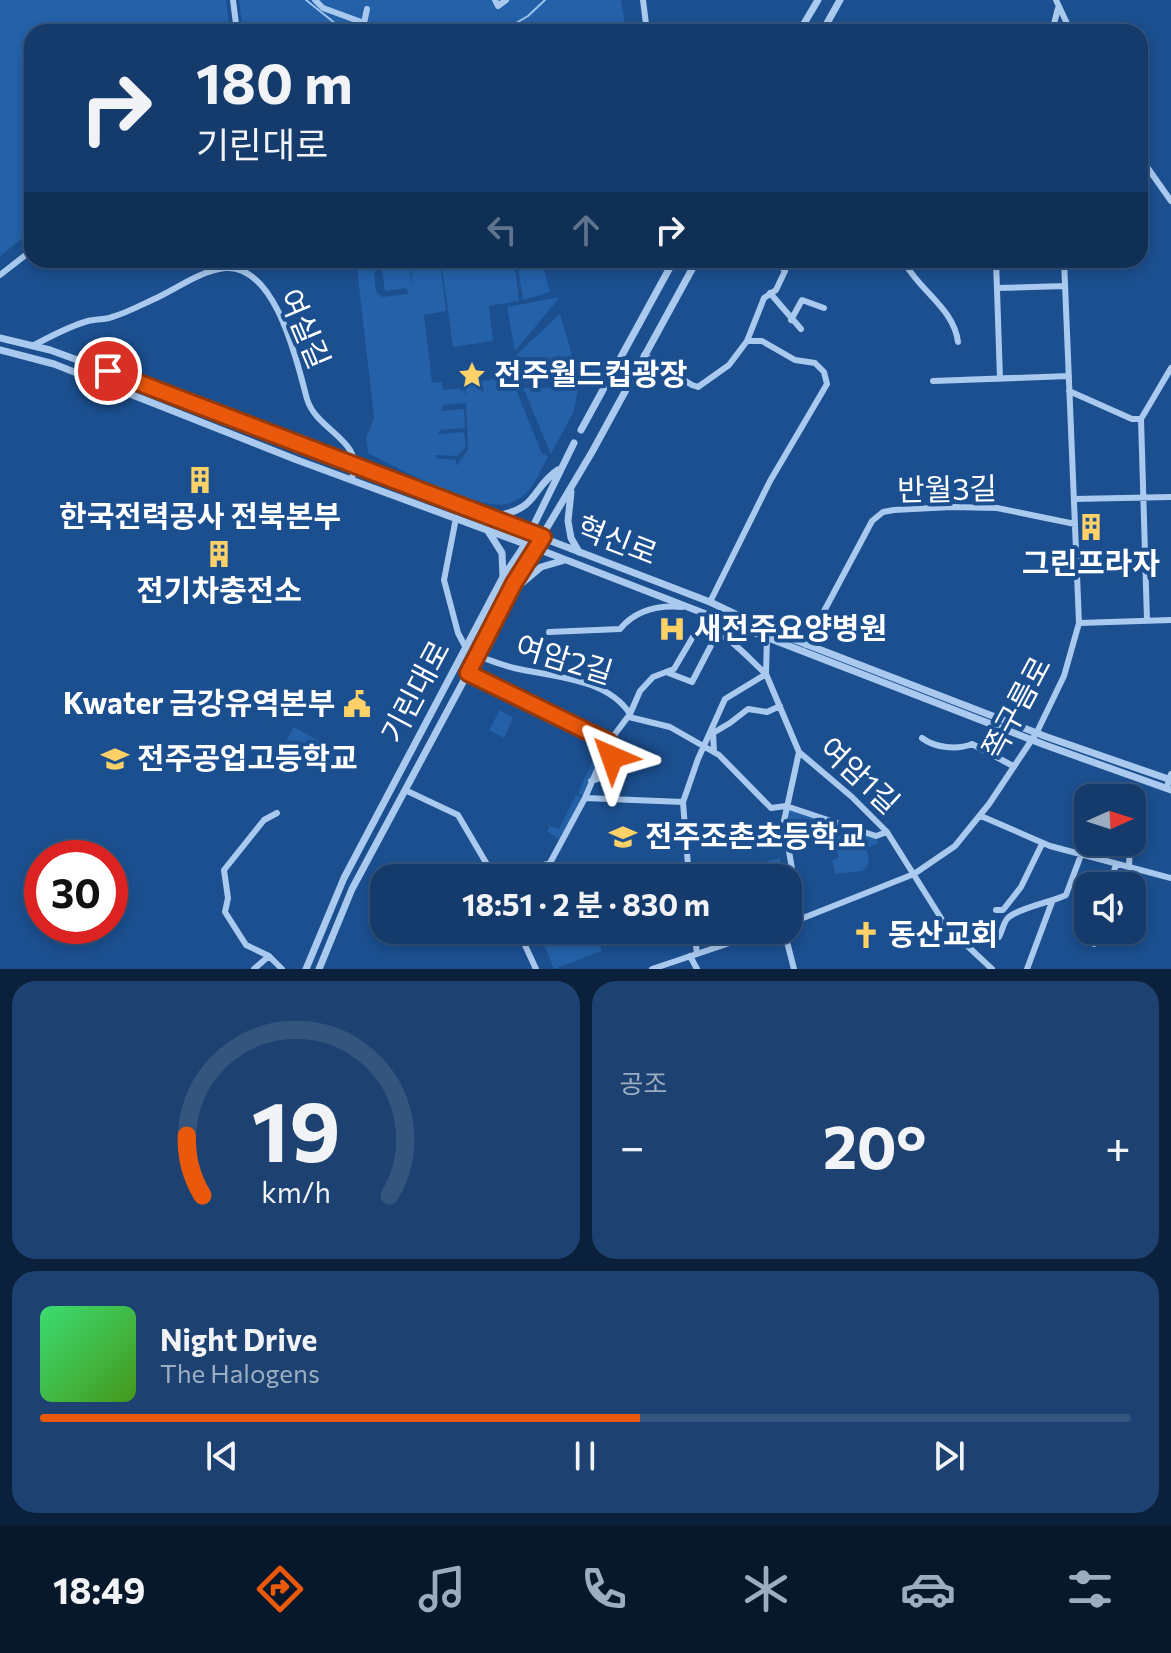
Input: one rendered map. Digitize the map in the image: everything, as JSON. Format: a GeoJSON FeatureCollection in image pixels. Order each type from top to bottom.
{"type":"FeatureCollection","features":[{"type":"Feature","properties":{"kind":"street"},"geometry":{"type":"LineString","coordinates":[[233,0],[236,24]]}},
{"type":"Feature","properties":{"kind":"street"},"geometry":{"type":"LineString","coordinates":[[315,0],[323,8],[364,23],[367,9]]}},
{"type":"Feature","properties":{"kind":"street"},"geometry":{"type":"LineString","coordinates":[[495,0],[498,6],[506,0]]}},
{"type":"Feature","properties":{"kind":"street"},"geometry":{"type":"LineString","coordinates":[[643,0],[646,24]]}},
{"type":"Feature","properties":{"kind":"street"},"geometry":{"type":"LineString","coordinates":[[804,24],[818,0]]}},
{"type":"Feature","properties":{"kind":"street"},"geometry":{"type":"LineString","coordinates":[[826,24],[840,0]]}},
{"type":"Feature","properties":{"kind":"street"},"geometry":{"type":"LineString","coordinates":[[1056,0],[1067,24]]}},
{"type":"Feature","properties":{"kind":"street"},"geometry":{"type":"LineString","coordinates":[[1054,24],[1058,8]]}},
{"type":"Feature","properties":{"kind":"street"},"geometry":{"type":"LineString","coordinates":[[1148,168],[1171,201]]}},
{"type":"Feature","properties":{"kind":"street"},"geometry":{"type":"LineString","coordinates":[[0,275],[24,256]]}},
{"type":"Feature","properties":{"kind":"street","name":"여실길"},"geometry":{"type":"LineString","coordinates":[[32,346],[88,321],[111,318],[200,276],[224,268],[242,270],[261,285],[278,313],[295,351],[308,403],[324,424],[351,449],[355,467]]}},
{"type":"Feature","properties":{"kind":"street"},"geometry":{"type":"LineString","coordinates":[[581,430],[670,268]]}},
{"type":"Feature","properties":{"kind":"street","name":"기린대로"},"geometry":{"type":"LineString","coordinates":[[319,969],[352,889],[514,583],[572,486],[692,268]]}},
{"type":"Feature","properties":{"kind":"street"},"geometry":{"type":"LineString","coordinates":[[643,355],[698,387],[729,365],[747,341],[764,298],[776,290],[785,271],[783,268]]}},
{"type":"Feature","properties":{"kind":"street"},"geometry":{"type":"LineString","coordinates":[[908,268],[956,327],[958,342]]}},
{"type":"Feature","properties":{"kind":"street"},"geometry":{"type":"LineString","coordinates":[[996,268],[1000,379]]}},
{"type":"Feature","properties":{"kind":"street","name":"쪽구름로"},"geometry":{"type":"LineString","coordinates":[[802,918],[914,874],[955,846],[981,816],[1035,735],[1064,676],[1079,623],[1064,268]]}},
{"type":"Feature","properties":{"kind":"street"},"geometry":{"type":"LineString","coordinates":[[997,288],[1065,286]]}},
{"type":"Feature","properties":{"kind":"street"},"geometry":{"type":"LineString","coordinates":[[770,293],[801,329]]}},
{"type":"Feature","properties":{"kind":"street"},"geometry":{"type":"LineString","coordinates":[[791,320],[802,300],[824,308]]}},
{"type":"Feature","properties":{"kind":"street","name":"혁신로"},"geometry":{"type":"LineString","coordinates":[[0,338],[108,371],[491,516],[710,602],[768,634]]}},
{"type":"Feature","properties":{"kind":"street"},"geometry":{"type":"LineString","coordinates":[[710,602],[770,481],[827,384],[824,372],[815,363],[795,360],[762,341],[747,341]]}},
{"type":"Feature","properties":{"kind":"street","name":"혁신로"},"geometry":{"type":"LineString","coordinates":[[0,350],[54,364],[297,460],[1035,735],[1170,782]]}},
{"type":"Feature","properties":{"kind":"street"},"geometry":{"type":"LineString","coordinates":[[1147,620],[1141,419],[1171,368]]}},
{"type":"Feature","properties":{"kind":"street"},"geometry":{"type":"LineString","coordinates":[[933,381],[1069,376]]}},
{"type":"Feature","properties":{"kind":"street"},"geometry":{"type":"LineString","coordinates":[[1069,391],[1132,419],[1141,419]]}},
{"type":"Feature","properties":{"kind":"street","name":"기린대로"},"geometry":{"type":"LineString","coordinates":[[306,969],[344,878],[503,577],[525,544],[557,481],[558,470],[574,443]]}},
{"type":"Feature","properties":{"kind":"street"},"geometry":{"type":"LineString","coordinates":[[352,478],[355,467]]}},
{"type":"Feature","properties":{"kind":"street"},"geometry":{"type":"LineString","coordinates":[[491,516],[526,506],[549,476],[558,470]]}},
{"type":"Feature","properties":{"kind":"street"},"geometry":{"type":"LineString","coordinates":[[572,486],[568,521],[571,538],[579,552]]}},
{"type":"Feature","properties":{"kind":"street"},"geometry":{"type":"LineString","coordinates":[[1074,499],[1171,497]]}},
{"type":"Feature","properties":{"kind":"street","name":"반월3길"},"geometry":{"type":"LineString","coordinates":[[804,647],[872,521],[883,512],[952,507],[997,508],[1075,524]]}},
{"type":"Feature","properties":{"kind":"street"},"geometry":{"type":"LineString","coordinates":[[456,518],[444,580],[458,633],[466,648]]}},
{"type":"Feature","properties":{"kind":"street"},"geometry":{"type":"LineString","coordinates":[[486,529],[502,553],[503,577]]}},
{"type":"Feature","properties":{"kind":"street"},"geometry":{"type":"LineString","coordinates":[[514,583],[522,583],[541,567],[567,560]]}},
{"type":"Feature","properties":{"kind":"street"},"geometry":{"type":"LineString","coordinates":[[549,632],[620,629],[632,615],[670,606],[683,607],[683,604]]}},
{"type":"Feature","properties":{"kind":"street"},"geometry":{"type":"LineString","coordinates":[[1079,623],[1171,620]]}},
{"type":"Feature","properties":{"kind":"street","name":"여암2길"},"geometry":{"type":"LineString","coordinates":[[608,744],[630,716],[640,691],[653,677],[674,669],[700,628],[719,635]]}},
{"type":"Feature","properties":{"kind":"street","name":"여암1길"},"geometry":{"type":"LineString","coordinates":[[768,634],[766,674],[799,752],[887,832],[946,926],[985,968]]}},
{"type":"Feature","properties":{"kind":"street"},"geometry":{"type":"LineString","coordinates":[[666,672],[692,682],[719,635]]}},
{"type":"Feature","properties":{"kind":"street","name":"여암1길"},"geometry":{"type":"LineString","coordinates":[[719,635],[766,674]]}},
{"type":"Feature","properties":{"kind":"street","name":"여암2길"},"geometry":{"type":"LineString","coordinates":[[477,656],[596,688],[622,700],[630,716],[670,727],[714,752],[771,808],[786,806],[876,836],[887,832]]}},
{"type":"Feature","properties":{"kind":"street","name":"기린대로"},"geometry":{"type":"LineString","coordinates":[[468,673],[608,744]]}},
{"type":"Feature","properties":{"kind":"street"},"geometry":{"type":"LineString","coordinates":[[688,864],[683,802],[703,746],[725,699],[766,674]]}},
{"type":"Feature","properties":{"kind":"street"},"geometry":{"type":"LineString","coordinates":[[714,752],[713,733],[748,709],[767,712],[780,706]]}},
{"type":"Feature","properties":{"kind":"street"},"geometry":{"type":"LineString","coordinates":[[922,738],[930,744],[959,749],[972,744],[1013,766]]}},
{"type":"Feature","properties":{"kind":"street"},"geometry":{"type":"LineString","coordinates":[[591,781],[603,778],[609,771],[612,757],[608,744]]}},
{"type":"Feature","properties":{"kind":"street"},"geometry":{"type":"LineString","coordinates":[[546,864],[550,863],[585,798],[608,744]]}},
{"type":"Feature","properties":{"kind":"street"},"geometry":{"type":"LineString","coordinates":[[791,864],[784,821],[799,752]]}},
{"type":"Feature","properties":{"kind":"street","name":"기린대로"},"geometry":{"type":"LineString","coordinates":[[405,790],[458,815],[488,864]]}},
{"type":"Feature","properties":{"kind":"street"},"geometry":{"type":"LineString","coordinates":[[585,798],[683,802]]}},
{"type":"Feature","properties":{"kind":"street"},"geometry":{"type":"LineString","coordinates":[[277,813],[264,820],[224,870],[228,898],[225,912],[246,945],[269,956],[282,969]]}},
{"type":"Feature","properties":{"kind":"street"},"geometry":{"type":"LineString","coordinates":[[981,816],[1042,844],[1074,853]]}},
{"type":"Feature","properties":{"kind":"street"},"geometry":{"type":"LineString","coordinates":[[996,910],[1003,910],[1021,887],[1042,844]]}},
{"type":"Feature","properties":{"kind":"street"},"geometry":{"type":"LineString","coordinates":[[999,937],[1006,920],[1013,914],[1066,895],[1081,856]]}},
{"type":"Feature","properties":{"kind":"street"},"geometry":{"type":"LineString","coordinates":[[1085,856],[1171,878]]}},
{"type":"Feature","properties":{"kind":"street"},"geometry":{"type":"LineString","coordinates":[[1129,856],[1129,867]]}},
{"type":"Feature","properties":{"kind":"street"},"geometry":{"type":"LineString","coordinates":[[1114,872],[1116,864]]}},
{"type":"Feature","properties":{"kind":"street"},"geometry":{"type":"LineString","coordinates":[[1027,969],[1052,902]]}},
{"type":"Feature","properties":{"kind":"street"},"geometry":{"type":"LineString","coordinates":[[524,944],[536,969]]}},
{"type":"Feature","properties":{"kind":"street"},"geometry":{"type":"LineString","coordinates":[[693,944],[697,969]]}},
{"type":"Feature","properties":{"kind":"street"},"geometry":{"type":"LineString","coordinates":[[652,969],[726,944]]}},
{"type":"Feature","properties":{"kind":"street"},"geometry":{"type":"LineString","coordinates":[[788,944],[794,969]]}},
{"type":"Feature","properties":{"kind":"street"},"geometry":{"type":"LineString","coordinates":[[254,969],[269,956]]}},
{"type":"Feature","properties":{"kind":"shaded area"},"geometry":{"type":"Polygon","coordinates":[[[0,0],[226,0],[229,24],[24,24],[24,237],[0,256],[0,0]]]}},
{"type":"Feature","properties":{"kind":"shaded area"},"geometry":{"type":"Polygon","coordinates":[[[239,0],[621,0],[625,24],[242,24],[239,0]]]}},
{"type":"Feature","properties":{"kind":"shaded area"},"geometry":{"type":"Polygon","coordinates":[[[357,268],[378,268],[374,273],[376,291],[382,297],[408,294],[407,288],[385,291],[382,268],[409,268],[412,288],[411,268],[441,268],[446,311],[424,315],[432,383],[442,382],[443,390],[464,388],[466,398],[466,383],[511,377],[542,454],[548,456],[524,495],[511,503],[498,505],[461,496],[368,453],[366,438],[374,418],[357,268]],[[466,403],[443,405],[442,411],[464,409],[465,428],[440,430],[438,434],[464,432],[466,447],[457,456],[435,455],[436,458],[456,460],[456,466],[468,450],[466,403]]]}},
{"type":"Feature","properties":{"kind":"shaded area"},"geometry":{"type":"Polygon","coordinates":[[[442,268],[515,268],[519,301],[489,306],[493,341],[453,347],[442,268]]]}},
{"type":"Feature","properties":{"kind":"shaded area"},"geometry":{"type":"Polygon","coordinates":[[[518,268],[543,268],[550,292],[523,300],[518,268]]]}},
{"type":"Feature","properties":{"kind":"shaded area"},"geometry":{"type":"Polygon","coordinates":[[[560,297],[521,344],[515,351],[507,307],[560,297]]]}},
{"type":"Feature","properties":{"kind":"shaded area"},"geometry":{"type":"Polygon","coordinates":[[[560,314],[580,382],[522,383],[515,356],[560,314]]]}},
{"type":"Feature","properties":{"kind":"shaded area"},"geometry":{"type":"Polygon","coordinates":[[[523,388],[578,388],[574,411],[551,454],[523,388]]]}},
{"type":"Feature","properties":{"kind":"shaded area"},"geometry":{"type":"Polygon","coordinates":[[[500,710],[513,718],[504,738],[489,730],[500,710]]]}},
{"type":"Feature","properties":{"kind":"shaded area"},"geometry":{"type":"Polygon","coordinates":[[[294,727],[330,747],[319,766],[282,748],[294,727]]]}},
{"type":"Feature","properties":{"kind":"shaded area"},"geometry":{"type":"Polygon","coordinates":[[[602,740],[607,743],[583,796],[578,793],[602,740]]]}},
{"type":"Feature","properties":{"kind":"shaded area"},"geometry":{"type":"Polygon","coordinates":[[[576,795],[582,798],[559,839],[547,831],[550,826],[559,829],[576,795]]]}},
{"type":"Feature","properties":{"kind":"shaded area"},"geometry":{"type":"Polygon","coordinates":[[[786,807],[876,837],[878,843],[866,849],[868,865],[862,871],[835,874],[832,860],[838,858],[836,827],[802,820],[797,831],[786,830],[786,807]]]}},
{"type":"Feature","properties":{"kind":"shaded area"},"geometry":{"type":"Polygon","coordinates":[[[780,858],[780,864],[762,863],[780,858]]]}},
{"type":"Feature","properties":{"kind":"shaded area"},"geometry":{"type":"Polygon","coordinates":[[[544,944],[599,944],[602,951],[554,969],[544,944]]]}},
{"type":"Feature","properties":{"kind":"waterway"},"geometry":{"type":"LineString","coordinates":[[306,0],[336,24]]}},
{"type":"Feature","properties":{"kind":"waterway"},"geometry":{"type":"LineString","coordinates":[[514,24],[545,0]]}},
{"type":"Feature","properties":{"kind":"place","name":"전주월드컵광장"},"geometry":{"type":"Point","coordinates":[472,375]}},
{"type":"Feature","properties":{"kind":"place","name":"한국전력공사 전북본부"},"geometry":{"type":"Point","coordinates":[200,480]}},
{"type":"Feature","properties":{"kind":"place","name":"그린프라자"},"geometry":{"type":"Point","coordinates":[1091,527]}},
{"type":"Feature","properties":{"kind":"place","name":"전기차충전소"},"geometry":{"type":"Point","coordinates":[219,554]}},
{"type":"Feature","properties":{"kind":"place","name":"새전주요양병원"},"geometry":{"type":"Point","coordinates":[672,629]}},
{"type":"Feature","properties":{"kind":"place","name":"Kwater 금강유역본부"},"geometry":{"type":"Point","coordinates":[357,704]}},
{"type":"Feature","properties":{"kind":"place","name":"전주공업고등학교"},"geometry":{"type":"Point","coordinates":[115,759]}},
{"type":"Feature","properties":{"kind":"place","name":"전주조촌초등학교"},"geometry":{"type":"Point","coordinates":[623,837]}},
{"type":"Feature","properties":{"kind":"place","name":"동산교회"},"geometry":{"type":"Point","coordinates":[866,935]}},
{"type":"Feature","properties":{"kind":"route"},"geometry":{"type":"LineString","coordinates":[[108,371],[543,537],[514,583],[468,673],[609,742],[607,745],[612,757]]}}]}
